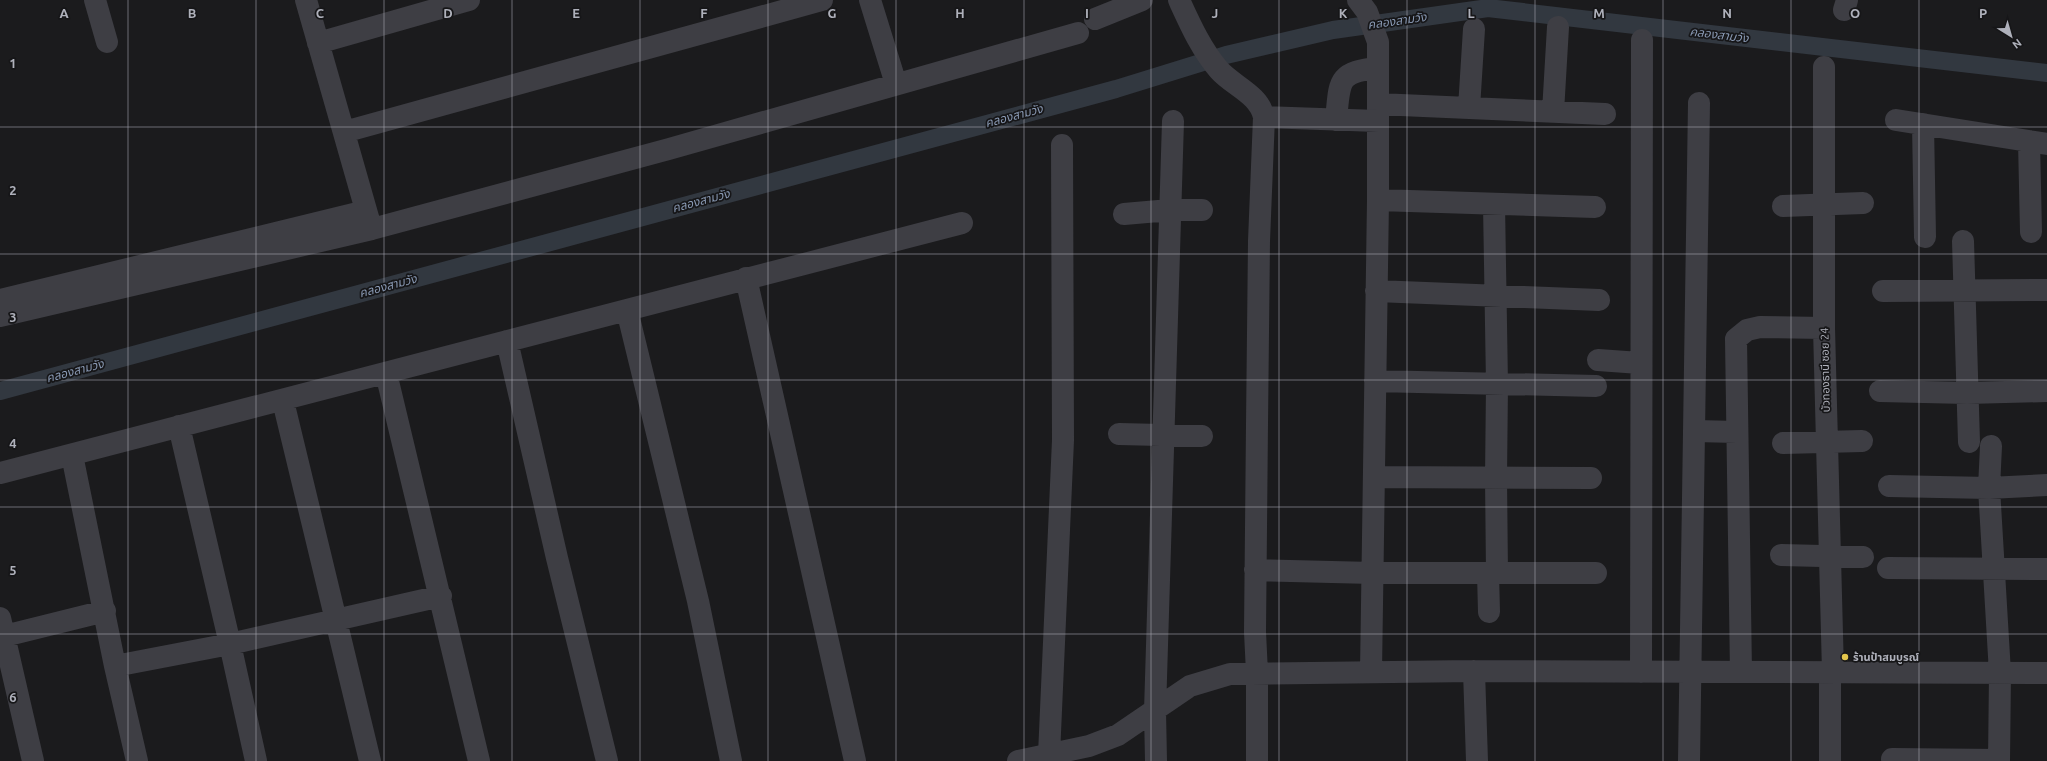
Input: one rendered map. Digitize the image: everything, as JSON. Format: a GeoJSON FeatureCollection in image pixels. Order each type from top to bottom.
{"type":"FeatureCollection","features":[{"type":"Feature","properties":{"kind":"street"},"geometry":{"type":"LineString","coordinates":[[95,0],[107,42]]}},
{"type":"Feature","properties":{"kind":"street"},"geometry":{"type":"LineString","coordinates":[[306,0],[369,220]]}},
{"type":"Feature","properties":{"kind":"street"},"geometry":{"type":"LineString","coordinates":[[318,43],[469,0]]}},
{"type":"Feature","properties":{"kind":"street"},"geometry":{"type":"LineString","coordinates":[[344,132],[822,0]]}},
{"type":"Feature","properties":{"kind":"street"},"geometry":{"type":"LineString","coordinates":[[870,0],[896,84]]}},
{"type":"Feature","properties":{"kind":"street"},"geometry":{"type":"LineString","coordinates":[[1095,19],[1142,0]]}},
{"type":"Feature","properties":{"kind":"street"},"geometry":{"type":"LineString","coordinates":[[1179,0],[1200,44],[1219,70],[1262,107],[1264,117],[1259,249],[1255,570],[1257,761]]}},
{"type":"Feature","properties":{"kind":"street"},"geometry":{"type":"LineString","coordinates":[[1362,6],[1378,42],[1378,200],[1371,672]]}},
{"type":"Feature","properties":{"kind":"street"},"geometry":{"type":"LineString","coordinates":[[1553,112],[1558,27]]}},
{"type":"Feature","properties":{"kind":"street"},"geometry":{"type":"LineString","coordinates":[[1469,108],[1474,29]]}},
{"type":"Feature","properties":{"kind":"street"},"geometry":{"type":"LineString","coordinates":[[0,300],[369,220],[676,147],[1078,33]]}},
{"type":"Feature","properties":{"kind":"street"},"geometry":{"type":"LineString","coordinates":[[1641,672],[1640,362],[1642,40]]}},
{"type":"Feature","properties":{"kind":"street","name":"บัวทองธานี ซอย 24"},"geometry":{"type":"LineString","coordinates":[[1824,67],[1824,328],[1832,672],[1830,761]]}},
{"type":"Feature","properties":{"kind":"street"},"geometry":{"type":"LineString","coordinates":[[1336,120],[1340,84],[1349,74],[1360,69],[1378,68]]}},
{"type":"Feature","properties":{"kind":"street"},"geometry":{"type":"LineString","coordinates":[[1689,761],[1699,103]]}},
{"type":"Feature","properties":{"kind":"street"},"geometry":{"type":"LineString","coordinates":[[1264,117],[1336,120],[1378,112],[1469,108],[1605,114]]}},
{"type":"Feature","properties":{"kind":"street"},"geometry":{"type":"LineString","coordinates":[[1896,120],[2038,143],[2031,232]]}},
{"type":"Feature","properties":{"kind":"street"},"geometry":{"type":"LineString","coordinates":[[1156,761],[1155,711],[1162,435],[1173,121]]}},
{"type":"Feature","properties":{"kind":"street"},"geometry":{"type":"LineString","coordinates":[[1923,124],[1924,237]]}},
{"type":"Feature","properties":{"kind":"street"},"geometry":{"type":"LineString","coordinates":[[1049,755],[1063,440],[1062,145]]}},
{"type":"Feature","properties":{"kind":"street"},"geometry":{"type":"LineString","coordinates":[[1378,200],[1595,207]]}},
{"type":"Feature","properties":{"kind":"street"},"geometry":{"type":"LineString","coordinates":[[1783,206],[1863,203]]}},
{"type":"Feature","properties":{"kind":"street"},"geometry":{"type":"LineString","coordinates":[[1489,612],[1496,478],[1497,384],[1494,204]]}},
{"type":"Feature","properties":{"kind":"street"},"geometry":{"type":"LineString","coordinates":[[1124,214],[1170,210],[1202,210]]}},
{"type":"Feature","properties":{"kind":"street"},"geometry":{"type":"LineString","coordinates":[[0,316],[369,220]]}},
{"type":"Feature","properties":{"kind":"street"},"geometry":{"type":"LineString","coordinates":[[0,473],[179,426],[283,401],[746,278],[962,223]]}},
{"type":"Feature","properties":{"kind":"street"},"geometry":{"type":"LineString","coordinates":[[1963,241],[1966,393],[1969,442]]}},
{"type":"Feature","properties":{"kind":"street"},"geometry":{"type":"LineString","coordinates":[[746,278],[855,761]]}},
{"type":"Feature","properties":{"kind":"street"},"geometry":{"type":"LineString","coordinates":[[1883,291],[2047,290]]}},
{"type":"Feature","properties":{"kind":"street"},"geometry":{"type":"LineString","coordinates":[[1376,291],[1599,300]]}},
{"type":"Feature","properties":{"kind":"street"},"geometry":{"type":"LineString","coordinates":[[627,310],[698,601],[731,761]]}},
{"type":"Feature","properties":{"kind":"street"},"geometry":{"type":"LineString","coordinates":[[1741,672],[1736,339],[1747,330],[1760,327],[1824,328]]}},
{"type":"Feature","properties":{"kind":"street"},"geometry":{"type":"LineString","coordinates":[[507,341],[557,558],[607,761]]}},
{"type":"Feature","properties":{"kind":"street"},"geometry":{"type":"LineString","coordinates":[[1598,360],[1640,362]]}},
{"type":"Feature","properties":{"kind":"street"},"geometry":{"type":"LineString","coordinates":[[386,373],[478,761]]}},
{"type":"Feature","properties":{"kind":"street"},"geometry":{"type":"LineString","coordinates":[[1375,381],[1596,386]]}},
{"type":"Feature","properties":{"kind":"street"},"geometry":{"type":"LineString","coordinates":[[1880,391],[1966,393],[2047,391]]}},
{"type":"Feature","properties":{"kind":"street"},"geometry":{"type":"LineString","coordinates":[[283,401],[370,761]]}},
{"type":"Feature","properties":{"kind":"street"},"geometry":{"type":"LineString","coordinates":[[179,426],[256,761]]}},
{"type":"Feature","properties":{"kind":"street"},"geometry":{"type":"LineString","coordinates":[[1695,431],[1738,432]]}},
{"type":"Feature","properties":{"kind":"street"},"geometry":{"type":"LineString","coordinates":[[1119,434],[1202,436]]}},
{"type":"Feature","properties":{"kind":"street"},"geometry":{"type":"LineString","coordinates":[[1783,443],[1862,441]]}},
{"type":"Feature","properties":{"kind":"street"},"geometry":{"type":"LineString","coordinates":[[1892,759],[1999,761],[2000,673],[1989,488],[1990,446]]}},
{"type":"Feature","properties":{"kind":"street"},"geometry":{"type":"LineString","coordinates":[[72,455],[116,666],[138,761]]}},
{"type":"Feature","properties":{"kind":"street"},"geometry":{"type":"LineString","coordinates":[[1374,477],[1591,478]]}},
{"type":"Feature","properties":{"kind":"street"},"geometry":{"type":"LineString","coordinates":[[1889,486],[1989,488],[2047,485]]}},
{"type":"Feature","properties":{"kind":"street"},"geometry":{"type":"LineString","coordinates":[[1781,555],[1863,557]]}},
{"type":"Feature","properties":{"kind":"street"},"geometry":{"type":"LineString","coordinates":[[1888,568],[2047,569]]}},
{"type":"Feature","properties":{"kind":"street"},"geometry":{"type":"LineString","coordinates":[[1255,570],[1373,573],[1596,573]]}},
{"type":"Feature","properties":{"kind":"street"},"geometry":{"type":"LineString","coordinates":[[116,666],[230,644],[440,596]]}},
{"type":"Feature","properties":{"kind":"street"},"geometry":{"type":"LineString","coordinates":[[33,761],[1,631],[105,611]]}},
{"type":"Feature","properties":{"kind":"street"},"geometry":{"type":"LineString","coordinates":[[1018,761],[1088,746],[1118,736],[1190,686],[1230,674],[1474,671],[2047,673]]}},
{"type":"Feature","properties":{"kind":"street"},"geometry":{"type":"LineString","coordinates":[[1474,671],[1477,761]]}},
{"type":"Feature","properties":{"kind":"waterway","name":"คลองสามวัง"},"geometry":{"type":"LineString","coordinates":[[0,391],[1116,89],[1226,55],[1333,30],[1488,8],[2047,73]]}},
{"type":"Feature","properties":{"kind":"place","name":"ร้านป้าสมบูรณ์"},"geometry":{"type":"Point","coordinates":[1845,657]}}]}
